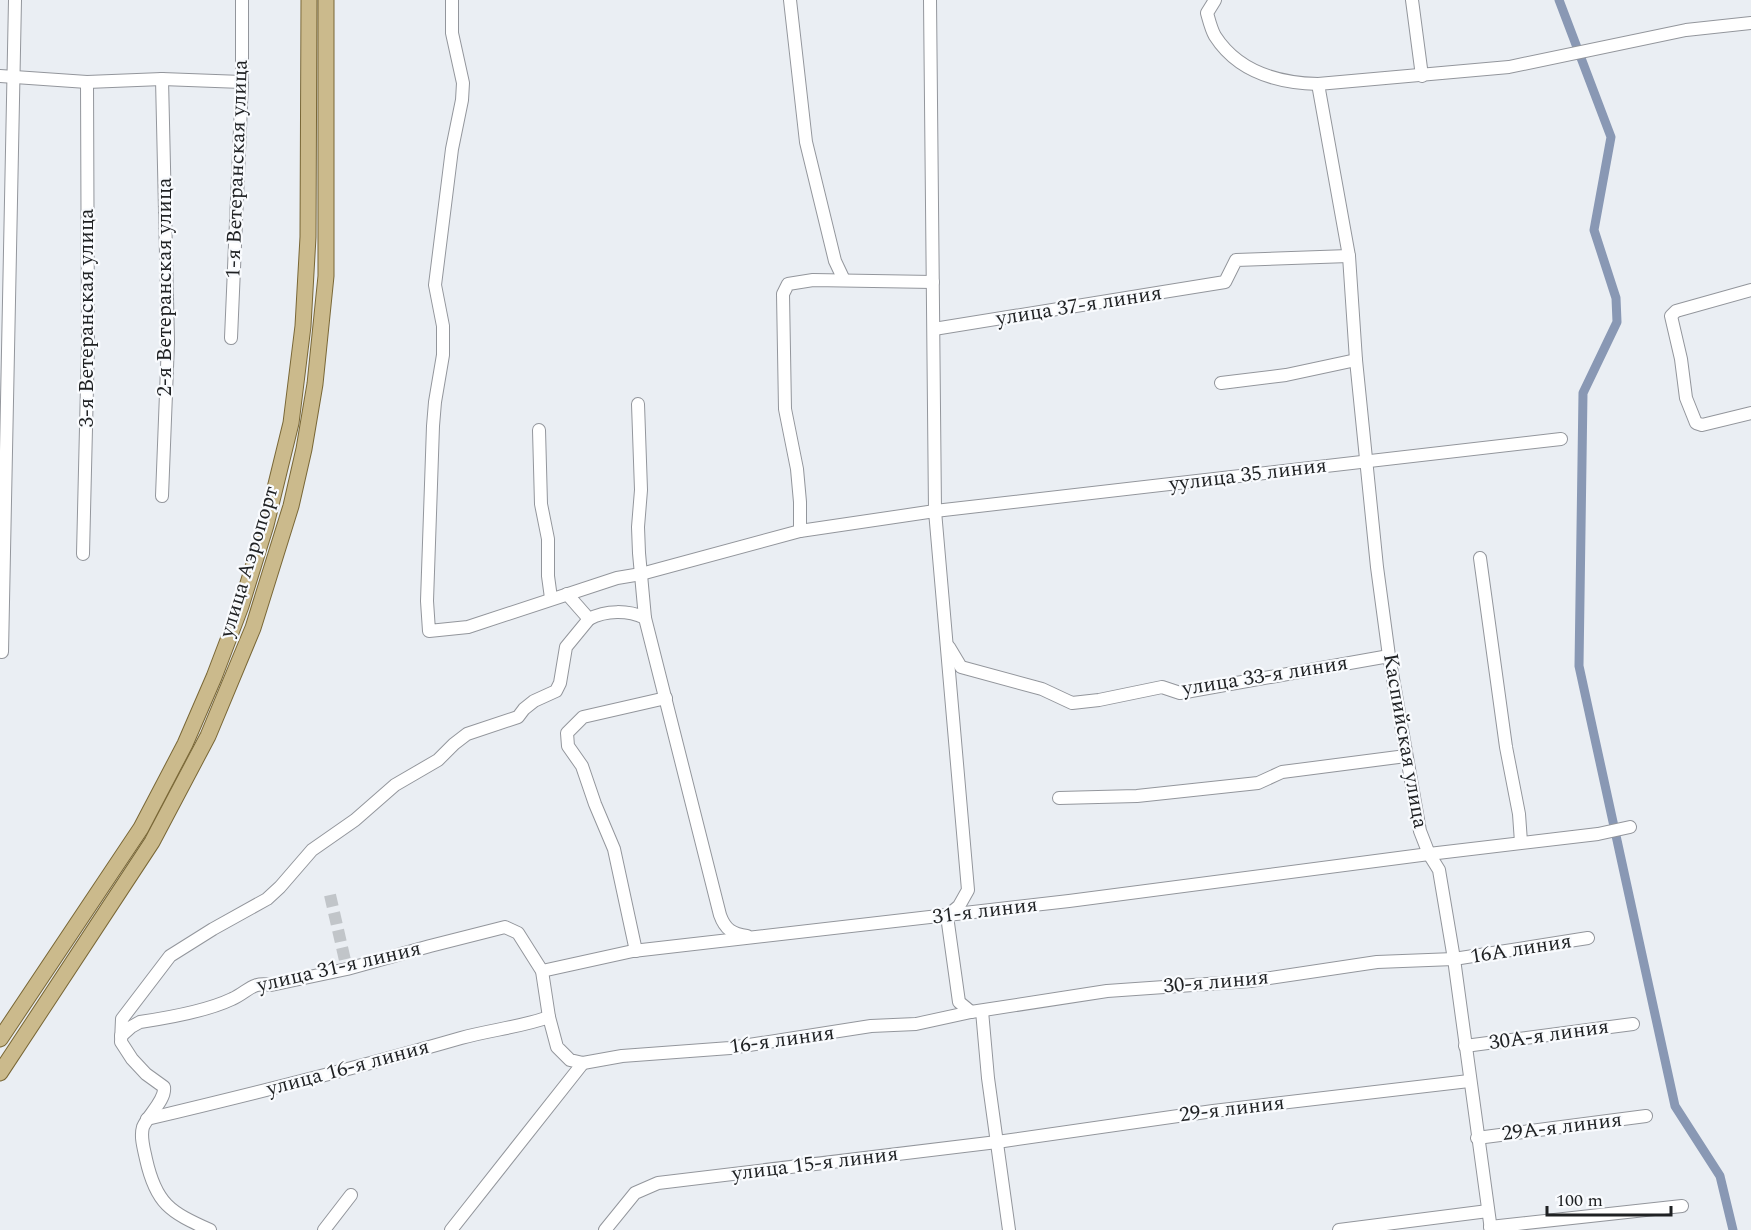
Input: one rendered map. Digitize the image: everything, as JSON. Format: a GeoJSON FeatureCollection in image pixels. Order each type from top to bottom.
{"type":"FeatureCollection","features":[{"type":"Feature","properties":{"kind":"main road","name":"улица Аэропорт"},"geometry":{"type":"LineString","coordinates":[[0,1038],[141,828],[185,744],[237,616],[266,525],[291,423],[303,326],[308,237],[309,0]]}},
{"type":"Feature","properties":{"kind":"main road","name":"улица Аэропорт"},"geometry":{"type":"LineString","coordinates":[[0,1073],[152,842],[208,736],[253,628],[291,506],[315,384],[326,276],[326,0]]}},
{"type":"Feature","properties":{"kind":"street"},"geometry":{"type":"LineString","coordinates":[[2,652],[9,347],[6,77],[15,0]]}},
{"type":"Feature","properties":{"kind":"street","name":"1-я Ветеранская улица"},"geometry":{"type":"LineString","coordinates":[[231,338],[242,82],[242,0]]}},
{"type":"Feature","properties":{"kind":"street","name":"уулица 35 линия"},"geometry":{"type":"LineString","coordinates":[[452,0],[452,33],[463,83],[462,100],[452,149],[435,285],[443,326],[443,354],[433,426],[427,601],[429,631],[468,627],[617,578],[641,574],[800,531],[935,511],[1561,440]]}},
{"type":"Feature","properties":{"kind":"street"},"geometry":{"type":"LineString","coordinates":[[790,0],[806,142],[835,261],[844,280]]}},
{"type":"Feature","properties":{"kind":"street"},"geometry":{"type":"LineString","coordinates":[[930,0],[935,511],[968,890],[959,906],[947,916],[959,1002],[977,1011],[1009,1230]]}},
{"type":"Feature","properties":{"kind":"street"},"geometry":{"type":"LineString","coordinates":[[1215,0],[1207,13],[1214,34],[1236,61],[1266,76],[1296,84],[1422,76],[1509,67],[1686,30],[1751,23]]}},
{"type":"Feature","properties":{"kind":"street"},"geometry":{"type":"LineString","coordinates":[[1412,0],[1422,76]]}},
{"type":"Feature","properties":{"kind":"street"},"geometry":{"type":"LineString","coordinates":[[6,77],[87,82],[162,79],[242,82]]}},
{"type":"Feature","properties":{"kind":"street","name":"2-я Ветеранская улица"},"geometry":{"type":"LineString","coordinates":[[162,79],[168,342],[162,496]]}},
{"type":"Feature","properties":{"kind":"street","name":"3-я Ветеранская улица"},"geometry":{"type":"LineString","coordinates":[[83,554],[88,344],[87,82]]}},
{"type":"Feature","properties":{"kind":"street","name":"Каспийская улица"},"geometry":{"type":"LineString","coordinates":[[1318,84],[1349,256],[1366,461],[1389,656],[1420,831],[1439,870],[1454,959],[1490,1228]]}},
{"type":"Feature","properties":{"kind":"street","name":"улица 37-я линия"},"geometry":{"type":"LineString","coordinates":[[934,329],[1225,282],[1236,260],[1349,256]]}},
{"type":"Feature","properties":{"kind":"street"},"geometry":{"type":"LineString","coordinates":[[800,531],[797,469],[785,409],[783,294],[788,284],[813,280],[933,282]]}},
{"type":"Feature","properties":{"kind":"street"},"geometry":{"type":"LineString","coordinates":[[1751,290],[1676,311],[1671,316],[1681,359],[1686,398],[1696,423],[1702,425],[1751,413]]}},
{"type":"Feature","properties":{"kind":"street"},"geometry":{"type":"LineString","coordinates":[[1221,383],[1286,375],[1356,360]]}},
{"type":"Feature","properties":{"kind":"street"},"geometry":{"type":"LineString","coordinates":[[638,404],[641,490],[639,544],[645,618],[723,922],[734,934],[754,938]]}},
{"type":"Feature","properties":{"kind":"street"},"geometry":{"type":"LineString","coordinates":[[539,430],[541,504],[548,539],[548,576],[551,598]]}},
{"type":"Feature","properties":{"kind":"street"},"geometry":{"type":"LineString","coordinates":[[1480,558],[1506,747],[1519,814],[1521,842]]}},
{"type":"Feature","properties":{"kind":"street"},"geometry":{"type":"LineString","coordinates":[[567,594],[590,619]]}},
{"type":"Feature","properties":{"kind":"street"},"geometry":{"type":"LineString","coordinates":[[210,1230],[192,1227],[163,1203],[150,1176],[142,1142],[142,1131],[147,1119],[163,1096],[164,1087],[146,1074],[121,1042],[122,1019],[170,956],[267,899],[312,850],[355,820],[395,785],[438,759],[467,734],[518,717],[534,701],[556,691],[560,683],[566,647],[590,619],[607,612],[628,613],[645,618]]}},
{"type":"Feature","properties":{"kind":"street","name":"улица 33-я линия"},"geometry":{"type":"LineString","coordinates":[[945,637],[961,667],[1042,689],[1072,703],[1162,687],[1180,693],[1389,656]]}},
{"type":"Feature","properties":{"kind":"street"},"geometry":{"type":"LineString","coordinates":[[636,951],[614,849],[582,766],[568,746],[567,733],[583,717],[666,698]]}},
{"type":"Feature","properties":{"kind":"street"},"geometry":{"type":"LineString","coordinates":[[1059,798],[1137,796],[1258,783],[1282,772],[1406,756]]}},
{"type":"Feature","properties":{"kind":"street","name":"31-я линия"},"geometry":{"type":"LineString","coordinates":[[542,971],[636,951],[947,916],[1598,834],[1630,827]]}},
{"type":"Feature","properties":{"kind":"street","name":"улица 31-я линия"},"geometry":{"type":"LineString","coordinates":[[121,1035],[140,1022],[234,999],[261,983],[271,985],[347,969],[497,928],[505,927],[518,933],[542,971]]}},
{"type":"Feature","properties":{"kind":"street","name":"16А линия"},"geometry":{"type":"LineString","coordinates":[[1454,959],[1588,938]]}},
{"type":"Feature","properties":{"kind":"street","name":"30-я линия"},"geometry":{"type":"LineString","coordinates":[[977,1011],[1107,991],[1250,981],[1377,962],[1454,959]]}},
{"type":"Feature","properties":{"kind":"street"},"geometry":{"type":"LineString","coordinates":[[450,1230],[583,1063],[570,1060],[561,1054],[557,1047],[549,1017],[542,971]]}},
{"type":"Feature","properties":{"kind":"street","name":"16-я линия"},"geometry":{"type":"LineString","coordinates":[[583,1063],[622,1056],[730,1048],[871,1026],[916,1024],[977,1011]]}},
{"type":"Feature","properties":{"kind":"street","name":"улица 16-я линия"},"geometry":{"type":"LineString","coordinates":[[147,1119],[291,1085],[468,1036],[549,1017]]}},
{"type":"Feature","properties":{"kind":"street","name":"30А-я линия"},"geometry":{"type":"LineString","coordinates":[[1465,1046],[1634,1024]]}},
{"type":"Feature","properties":{"kind":"street","name":"29-я линия"},"geometry":{"type":"LineString","coordinates":[[997,1142],[1213,1111],[1469,1081]]}},
{"type":"Feature","properties":{"kind":"street","name":"29А-я линия"},"geometry":{"type":"LineString","coordinates":[[1478,1138],[1646,1116]]}},
{"type":"Feature","properties":{"kind":"street","name":"улица 15-я линия"},"geometry":{"type":"LineString","coordinates":[[605,1230],[635,1193],[658,1183],[997,1142]]}},
{"type":"Feature","properties":{"kind":"street"},"geometry":{"type":"LineString","coordinates":[[324,1230],[351,1195]]}},
{"type":"Feature","properties":{"kind":"street"},"geometry":{"type":"LineString","coordinates":[[1490,1228],[1682,1206]]}},
{"type":"Feature","properties":{"kind":"street"},"geometry":{"type":"LineString","coordinates":[[1339,1230],[1488,1211]]}},
{"type":"Feature","properties":{"kind":"waterway"},"geometry":{"type":"LineString","coordinates":[[1559,0],[1611,137],[1594,230],[1616,298],[1617,322],[1583,393],[1579,666],[1675,1106],[1720,1176],[1733,1230]]}},
{"type":"Feature","properties":{"kind":"tunnel"},"geometry":{"type":"LineString","coordinates":[[330,895],[347,969]]}}]}
